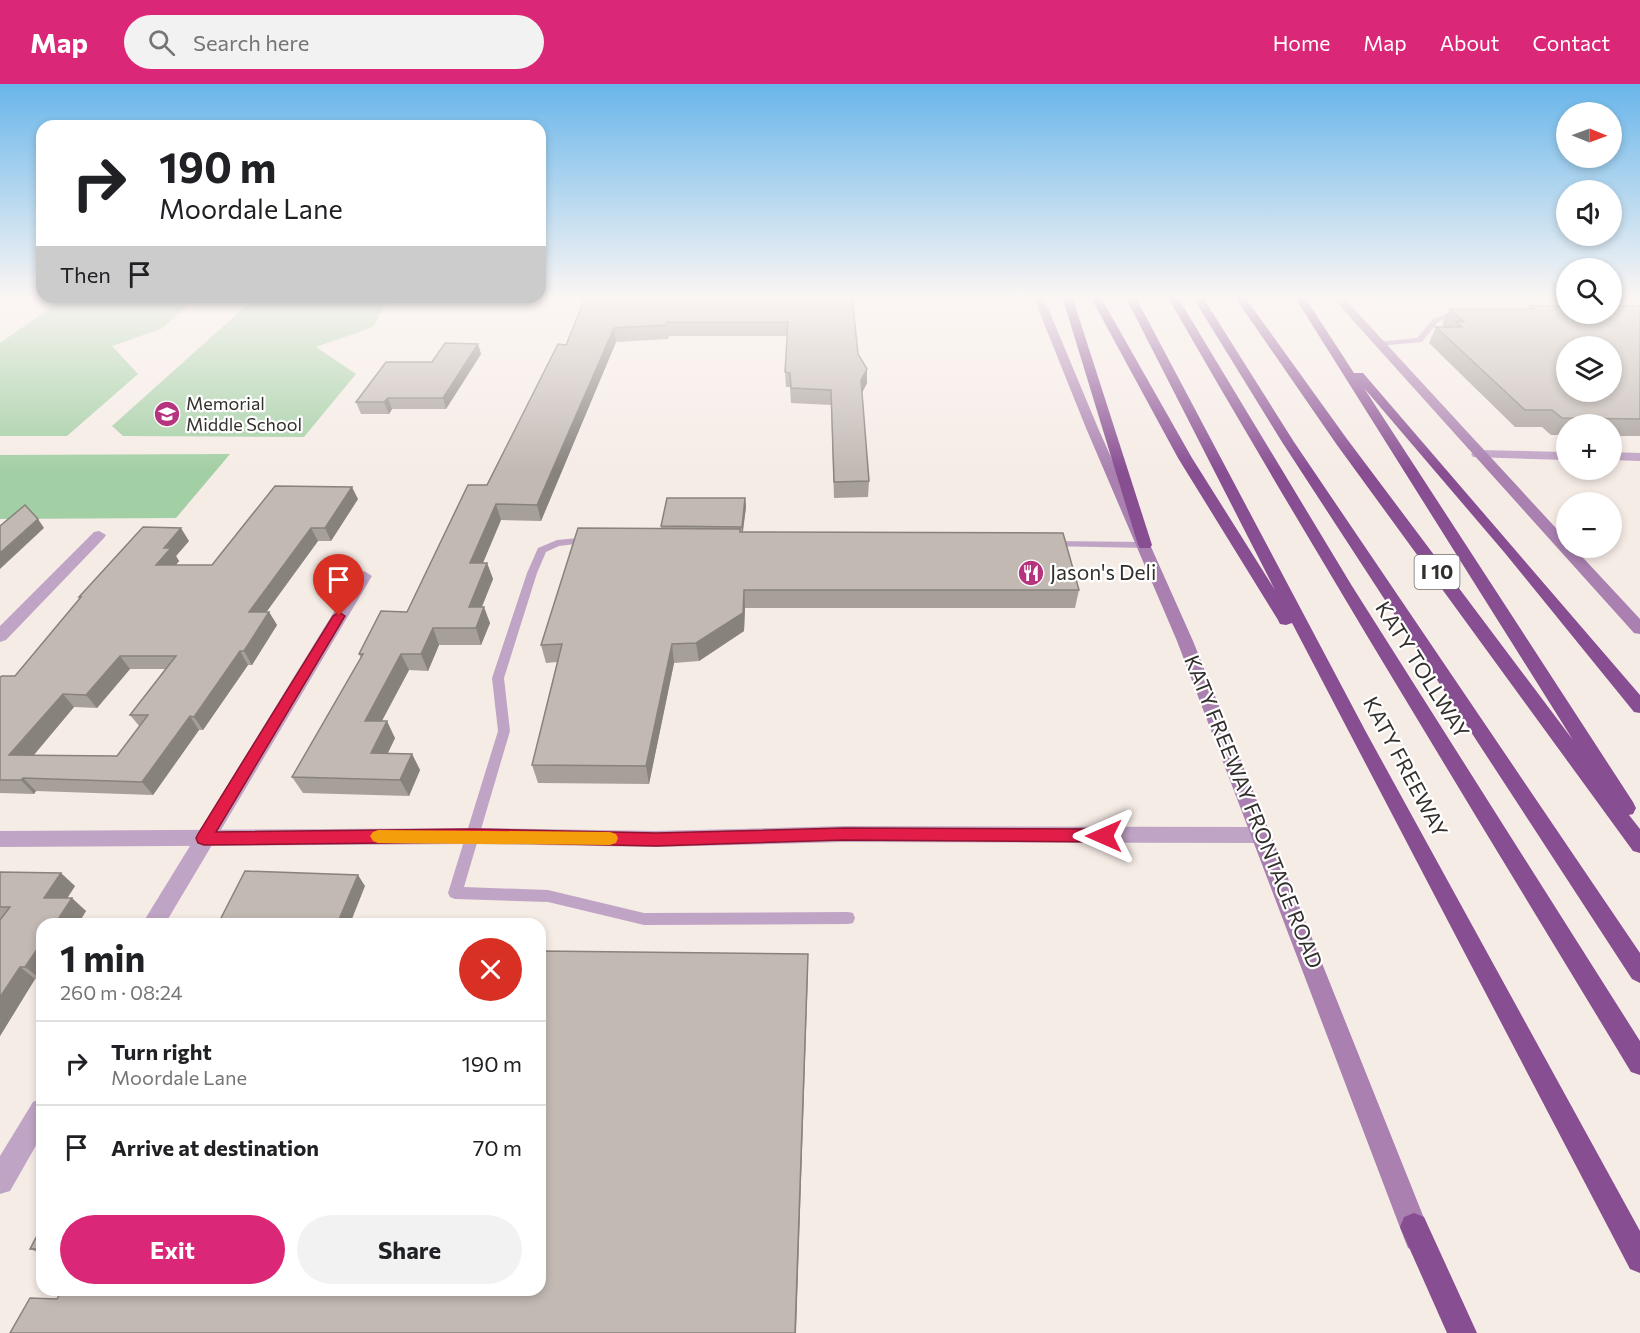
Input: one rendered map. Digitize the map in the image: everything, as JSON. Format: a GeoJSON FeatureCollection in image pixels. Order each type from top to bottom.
{"type":"FeatureCollection","features":[{"type":"Feature","properties":{"kind":"highway"},"geometry":{"type":"LineString","coordinates":[[1085,354],[1145,545]]}},
{"type":"Feature","properties":{"kind":"highway"},"geometry":{"type":"LineString","coordinates":[[1127,354],[1185,458],[1357,732]]}},
{"type":"Feature","properties":{"kind":"highway","name":"KATY FREEWAY"},"geometry":{"type":"LineString","coordinates":[[1160,354],[1357,732],[1640,1260]]}},
{"type":"Feature","properties":{"kind":"highway","name":"KATY TOLLWAY"},"geometry":{"type":"LineString","coordinates":[[1206,354],[1255,440],[1395,669],[1640,1063]]}},
{"type":"Feature","properties":{"kind":"highway","name":"KATY TOLLWAY"},"geometry":{"type":"LineString","coordinates":[[1234,354],[1333,510],[1640,972]]}},
{"type":"Feature","properties":{"kind":"highway","name":"I 10"},"geometry":{"type":"LineString","coordinates":[[1281,354],[1377,489],[1640,845]]}},
{"type":"Feature","properties":{"kind":"highway"},"geometry":{"type":"LineString","coordinates":[[1336,354],[1640,830]]}},
{"type":"Feature","properties":{"kind":"highway"},"geometry":{"type":"LineString","coordinates":[[1342,354],[1503,542],[1640,707]]}},
{"type":"Feature","properties":{"kind":"highway"},"geometry":{"type":"LineString","coordinates":[[1503,542],[1640,696]]}},
{"type":"Feature","properties":{"kind":"highway"},"geometry":{"type":"LineString","coordinates":[[1414,1227],[1462,1333]]}},
{"type":"Feature","properties":{"kind":"main road","name":"KATY FREEWAY FRONTAGE ROAD"},"geometry":{"type":"LineString","coordinates":[[1062,354],[1092,428],[1145,545],[1262,835],[1453,1333]]}},
{"type":"Feature","properties":{"kind":"main road"},"geometry":{"type":"LineString","coordinates":[[1387,354],[1640,629]]}},
{"type":"Feature","properties":{"kind":"street"},"geometry":{"type":"LineString","coordinates":[[1478,454],[1556,456]]}},
{"type":"Feature","properties":{"kind":"street"},"geometry":{"type":"LineString","coordinates":[[1622,456],[1640,457]]}},
{"type":"Feature","properties":{"kind":"street"},"geometry":{"type":"LineString","coordinates":[[0,636],[99,535]]}},
{"type":"Feature","properties":{"kind":"street"},"geometry":{"type":"LineString","coordinates":[[157,918],[364,576]]}},
{"type":"Feature","properties":{"kind":"street"},"geometry":{"type":"LineString","coordinates":[[0,839],[473,836],[656,839],[844,834],[1262,835]]}},
{"type":"Feature","properties":{"kind":"street"},"geometry":{"type":"LineString","coordinates":[[0,1181],[36,1121]]}},
{"type":"Feature","properties":{"kind":"lane"},"geometry":{"type":"LineString","coordinates":[[596,540],[557,543],[542,550],[532,573],[498,678],[504,731],[455,893],[548,896],[644,919],[848,918]]}},
{"type":"Feature","properties":{"kind":"lane"},"geometry":{"type":"LineString","coordinates":[[1045,544],[1145,545]]}},
{"type":"Feature","properties":{"kind":"green space"},"geometry":{"type":"Polygon","coordinates":[[[0,354],[120,354],[138,374],[67,436],[0,436],[0,354]]]}},
{"type":"Feature","properties":{"kind":"green space"},"geometry":{"type":"Polygon","coordinates":[[[192,354],[327,354],[356,374],[304,437],[123,436],[112,426],[192,354]]]}},
{"type":"Feature","properties":{"kind":"green space"},"geometry":{"type":"Polygon","coordinates":[[[230,454],[176,518],[0,519],[0,455],[230,454]]]}},
{"type":"Feature","properties":{"kind":"building"},"geometry":{"type":"Polygon","coordinates":[[[437,354],[471,354],[443,398],[388,398],[384,402],[356,402],[386,362],[432,362],[437,354]]]}},
{"type":"Feature","properties":{"kind":"building"},"geometry":{"type":"Polygon","coordinates":[[[553,354],[603,354],[537,505],[496,504],[470,563],[487,563],[469,607],[484,607],[476,628],[433,628],[421,654],[401,654],[365,721],[387,721],[371,753],[412,754],[400,780],[292,777],[363,654],[359,654],[381,611],[407,612],[468,485],[487,485],[553,354]]]}},
{"type":"Feature","properties":{"kind":"building"},"geometry":{"type":"Polygon","coordinates":[[[786,354],[858,354],[867,369],[861,380],[869,481],[834,482],[831,390],[791,388],[790,373],[785,372],[786,354]]]}},
{"type":"Feature","properties":{"kind":"building"},"geometry":{"type":"Polygon","coordinates":[[[1465,354],[1556,354],[1556,402],[1622,402],[1622,354],[1640,354],[1640,419],[1622,419],[1622,414],[1557,414],[1552,410],[1525,410],[1465,354]]]}},
{"type":"Feature","properties":{"kind":"building"},"geometry":{"type":"Polygon","coordinates":[[[275,486],[352,487],[325,528],[311,528],[249,612],[269,612],[244,651],[240,651],[194,717],[190,716],[142,782],[23,778],[21,780],[0,780],[0,677],[15,676],[81,597],[79,597],[143,527],[181,528],[164,548],[171,548],[156,565],[212,565],[275,486]],[[120,656],[86,695],[63,694],[9,755],[117,756],[148,715],[130,715],[176,656],[120,656]]]}},
{"type":"Feature","properties":{"kind":"building"},"geometry":{"type":"Polygon","coordinates":[[[667,498],[745,498],[742,527],[661,526],[667,498]]]}},
{"type":"Feature","properties":{"kind":"building"},"geometry":{"type":"Polygon","coordinates":[[[25,505],[38,519],[0,553],[0,526],[25,505]]]}},
{"type":"Feature","properties":{"kind":"building"},"geometry":{"type":"Polygon","coordinates":[[[578,528],[740,529],[740,532],[1063,533],[1079,590],[744,590],[743,613],[696,643],[672,644],[646,766],[532,765],[562,644],[541,645],[578,528]]]}},
{"type":"Feature","properties":{"kind":"building"},"geometry":{"type":"Polygon","coordinates":[[[245,871],[358,875],[340,918],[221,918],[245,871]]]}},
{"type":"Feature","properties":{"kind":"building"},"geometry":{"type":"Polygon","coordinates":[[[0,872],[61,873],[44,898],[72,898],[59,918],[36,918],[36,951],[25,967],[20,967],[0,997],[0,920],[10,907],[0,907],[0,872]]]}},
{"type":"Feature","properties":{"kind":"building"},"geometry":{"type":"Polygon","coordinates":[[[546,951],[808,954],[795,1333],[10,1333],[30,1298],[57,1299],[59,1296],[546,1296],[546,951]]]}},
{"type":"Feature","properties":{"kind":"building"},"geometry":{"type":"Polygon","coordinates":[[[36,1238],[36,1249],[30,1249],[36,1238]]]}},
{"type":"Feature","properties":{"kind":"slow traffic"},"geometry":{"type":"LineString","coordinates":[[378,836],[610,838]]}},
{"type":"Feature","properties":{"kind":"place","name":"Memorial Middle School"},"geometry":{"type":"Point","coordinates":[167,414]}},
{"type":"Feature","properties":{"kind":"place","name":"Jason's Deli"},"geometry":{"type":"Point","coordinates":[1031,573]}},
{"type":"Feature","properties":{"kind":"route"},"geometry":{"type":"LineString","coordinates":[[339,616],[204,838],[473,836],[656,839],[844,834],[1104,836]]}}]}
